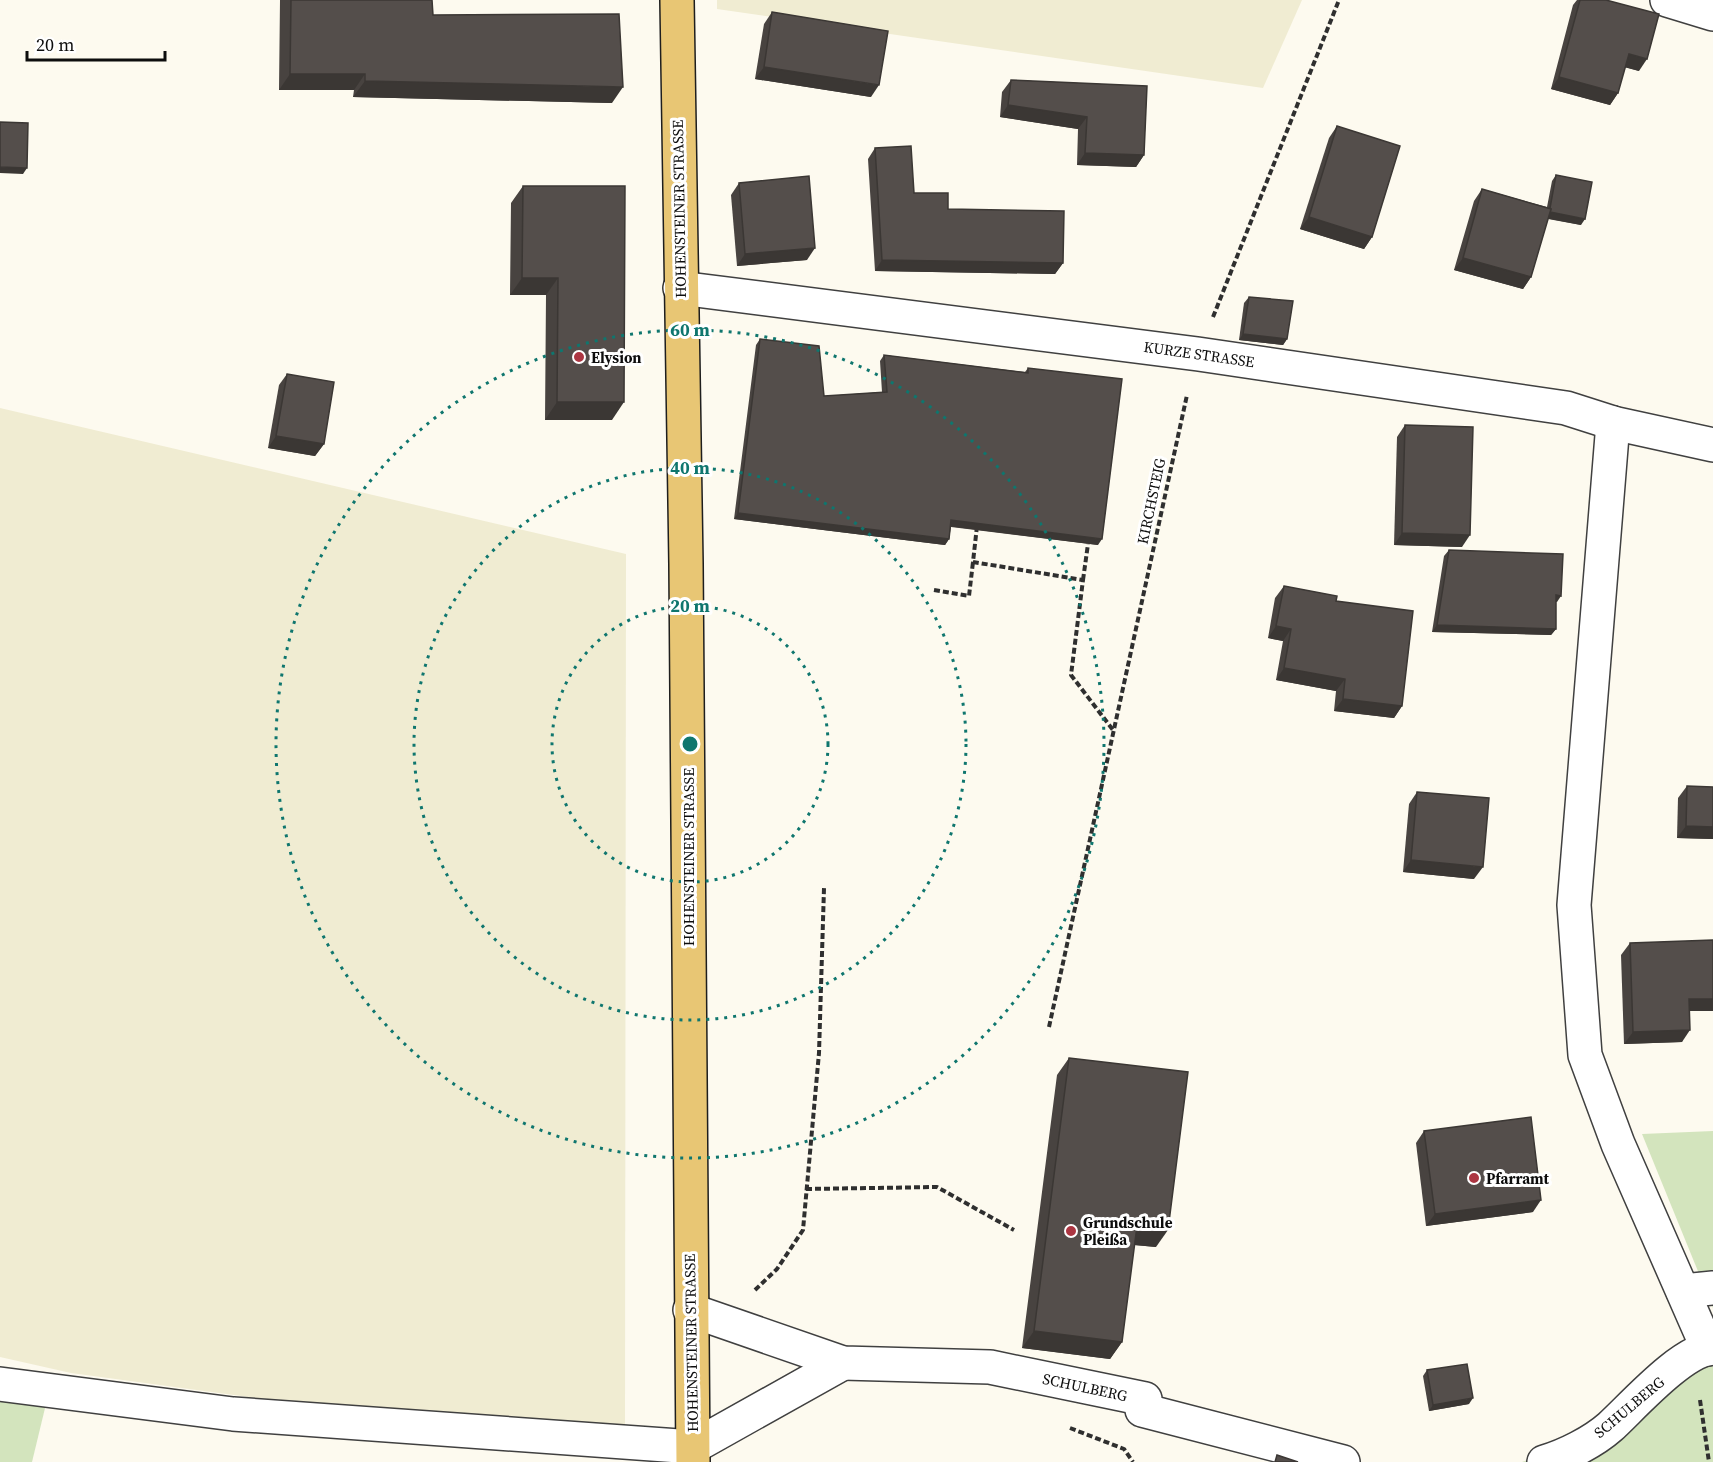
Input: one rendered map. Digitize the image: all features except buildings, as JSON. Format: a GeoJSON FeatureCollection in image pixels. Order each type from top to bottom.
{"type":"FeatureCollection","features":[{"type":"Feature","properties":{"kind":"main road","name":"HOHENSTEINER STRASSE"},"geometry":{"type":"LineString","coordinates":[[677,0],[686,564],[690,1310],[693,1454]]}},
{"type":"Feature","properties":{"kind":"street"},"geometry":{"type":"LineString","coordinates":[[1667,0],[1713,14]]}},
{"type":"Feature","properties":{"kind":"street","name":"KURZE STRASSE"},"geometry":{"type":"LineString","coordinates":[[680,288],[1198,354],[1566,408],[1613,423],[1713,445]]}},
{"type":"Feature","properties":{"kind":"street"},"geometry":{"type":"LineString","coordinates":[[1613,423],[1574,905],[1585,1055],[1618,1144],[1698,1289],[1705,1351]]}},
{"type":"Feature","properties":{"kind":"street","name":"SCHULBERG"},"geometry":{"type":"LineString","coordinates":[[690,1310],[843,1363],[990,1367],[1145,1399],[1142,1410],[1343,1462]]}},
{"type":"Feature","properties":{"kind":"street","name":"SCHULBERG"},"geometry":{"type":"LineString","coordinates":[[1544,1462],[1558,1458],[1608,1429],[1644,1392],[1705,1351]]}},
{"type":"Feature","properties":{"kind":"street"},"geometry":{"type":"LineString","coordinates":[[0,1384],[233,1414],[693,1454],[843,1363]]}},
{"type":"Feature","properties":{"kind":"path","name":"KIRCHSTEIG"},"geometry":{"type":"LineString","coordinates":[[1049,1027],[1198,354],[1340,0]]}},
{"type":"Feature","properties":{"kind":"path"},"geometry":{"type":"LineString","coordinates":[[934,590],[969,596],[978,516]]}},
{"type":"Feature","properties":{"kind":"path"},"geometry":{"type":"LineString","coordinates":[[1088,544],[1071,675],[1113,731]]}},
{"type":"Feature","properties":{"kind":"path"},"geometry":{"type":"LineString","coordinates":[[973,562],[1083,580]]}},
{"type":"Feature","properties":{"kind":"path"},"geometry":{"type":"LineString","coordinates":[[752,1293],[777,1269],[803,1230],[819,1053],[824,888]]}},
{"type":"Feature","properties":{"kind":"path"},"geometry":{"type":"LineString","coordinates":[[806,1189],[937,1187],[1014,1230]]}},
{"type":"Feature","properties":{"kind":"path"},"geometry":{"type":"LineString","coordinates":[[1705,1351],[1709,1462]]}},
{"type":"Feature","properties":{"kind":"shaded area"},"geometry":{"type":"Polygon","coordinates":[[[717,0],[1302,0],[1263,88],[717,9],[717,0]]]}},
{"type":"Feature","properties":{"kind":"shaded area"},"geometry":{"type":"Polygon","coordinates":[[[0,408],[626,554],[625,1427],[345,1410],[71,1373],[0,1357],[0,408]]]}},
{"type":"Feature","properties":{"kind":"green space"},"geometry":{"type":"Polygon","coordinates":[[[1713,1131],[1713,1308],[1642,1134],[1713,1131]]]}},
{"type":"Feature","properties":{"kind":"green space"},"geometry":{"type":"Polygon","coordinates":[[[1713,1353],[1713,1462],[1522,1462],[1590,1439],[1713,1353]]]}},
{"type":"Feature","properties":{"kind":"green space"},"geometry":{"type":"Polygon","coordinates":[[[0,1395],[46,1404],[32,1462],[0,1462],[0,1395]]]}},
{"type":"Feature","properties":{"kind":"place","name":"Elysion"},"geometry":{"type":"Point","coordinates":[579,357]}},
{"type":"Feature","properties":{"kind":"place","name":"Pfarramt"},"geometry":{"type":"Point","coordinates":[1474,1178]}},
{"type":"Feature","properties":{"kind":"place","name":"Grundschule Pleißa"},"geometry":{"type":"Point","coordinates":[1071,1231]}}]}
